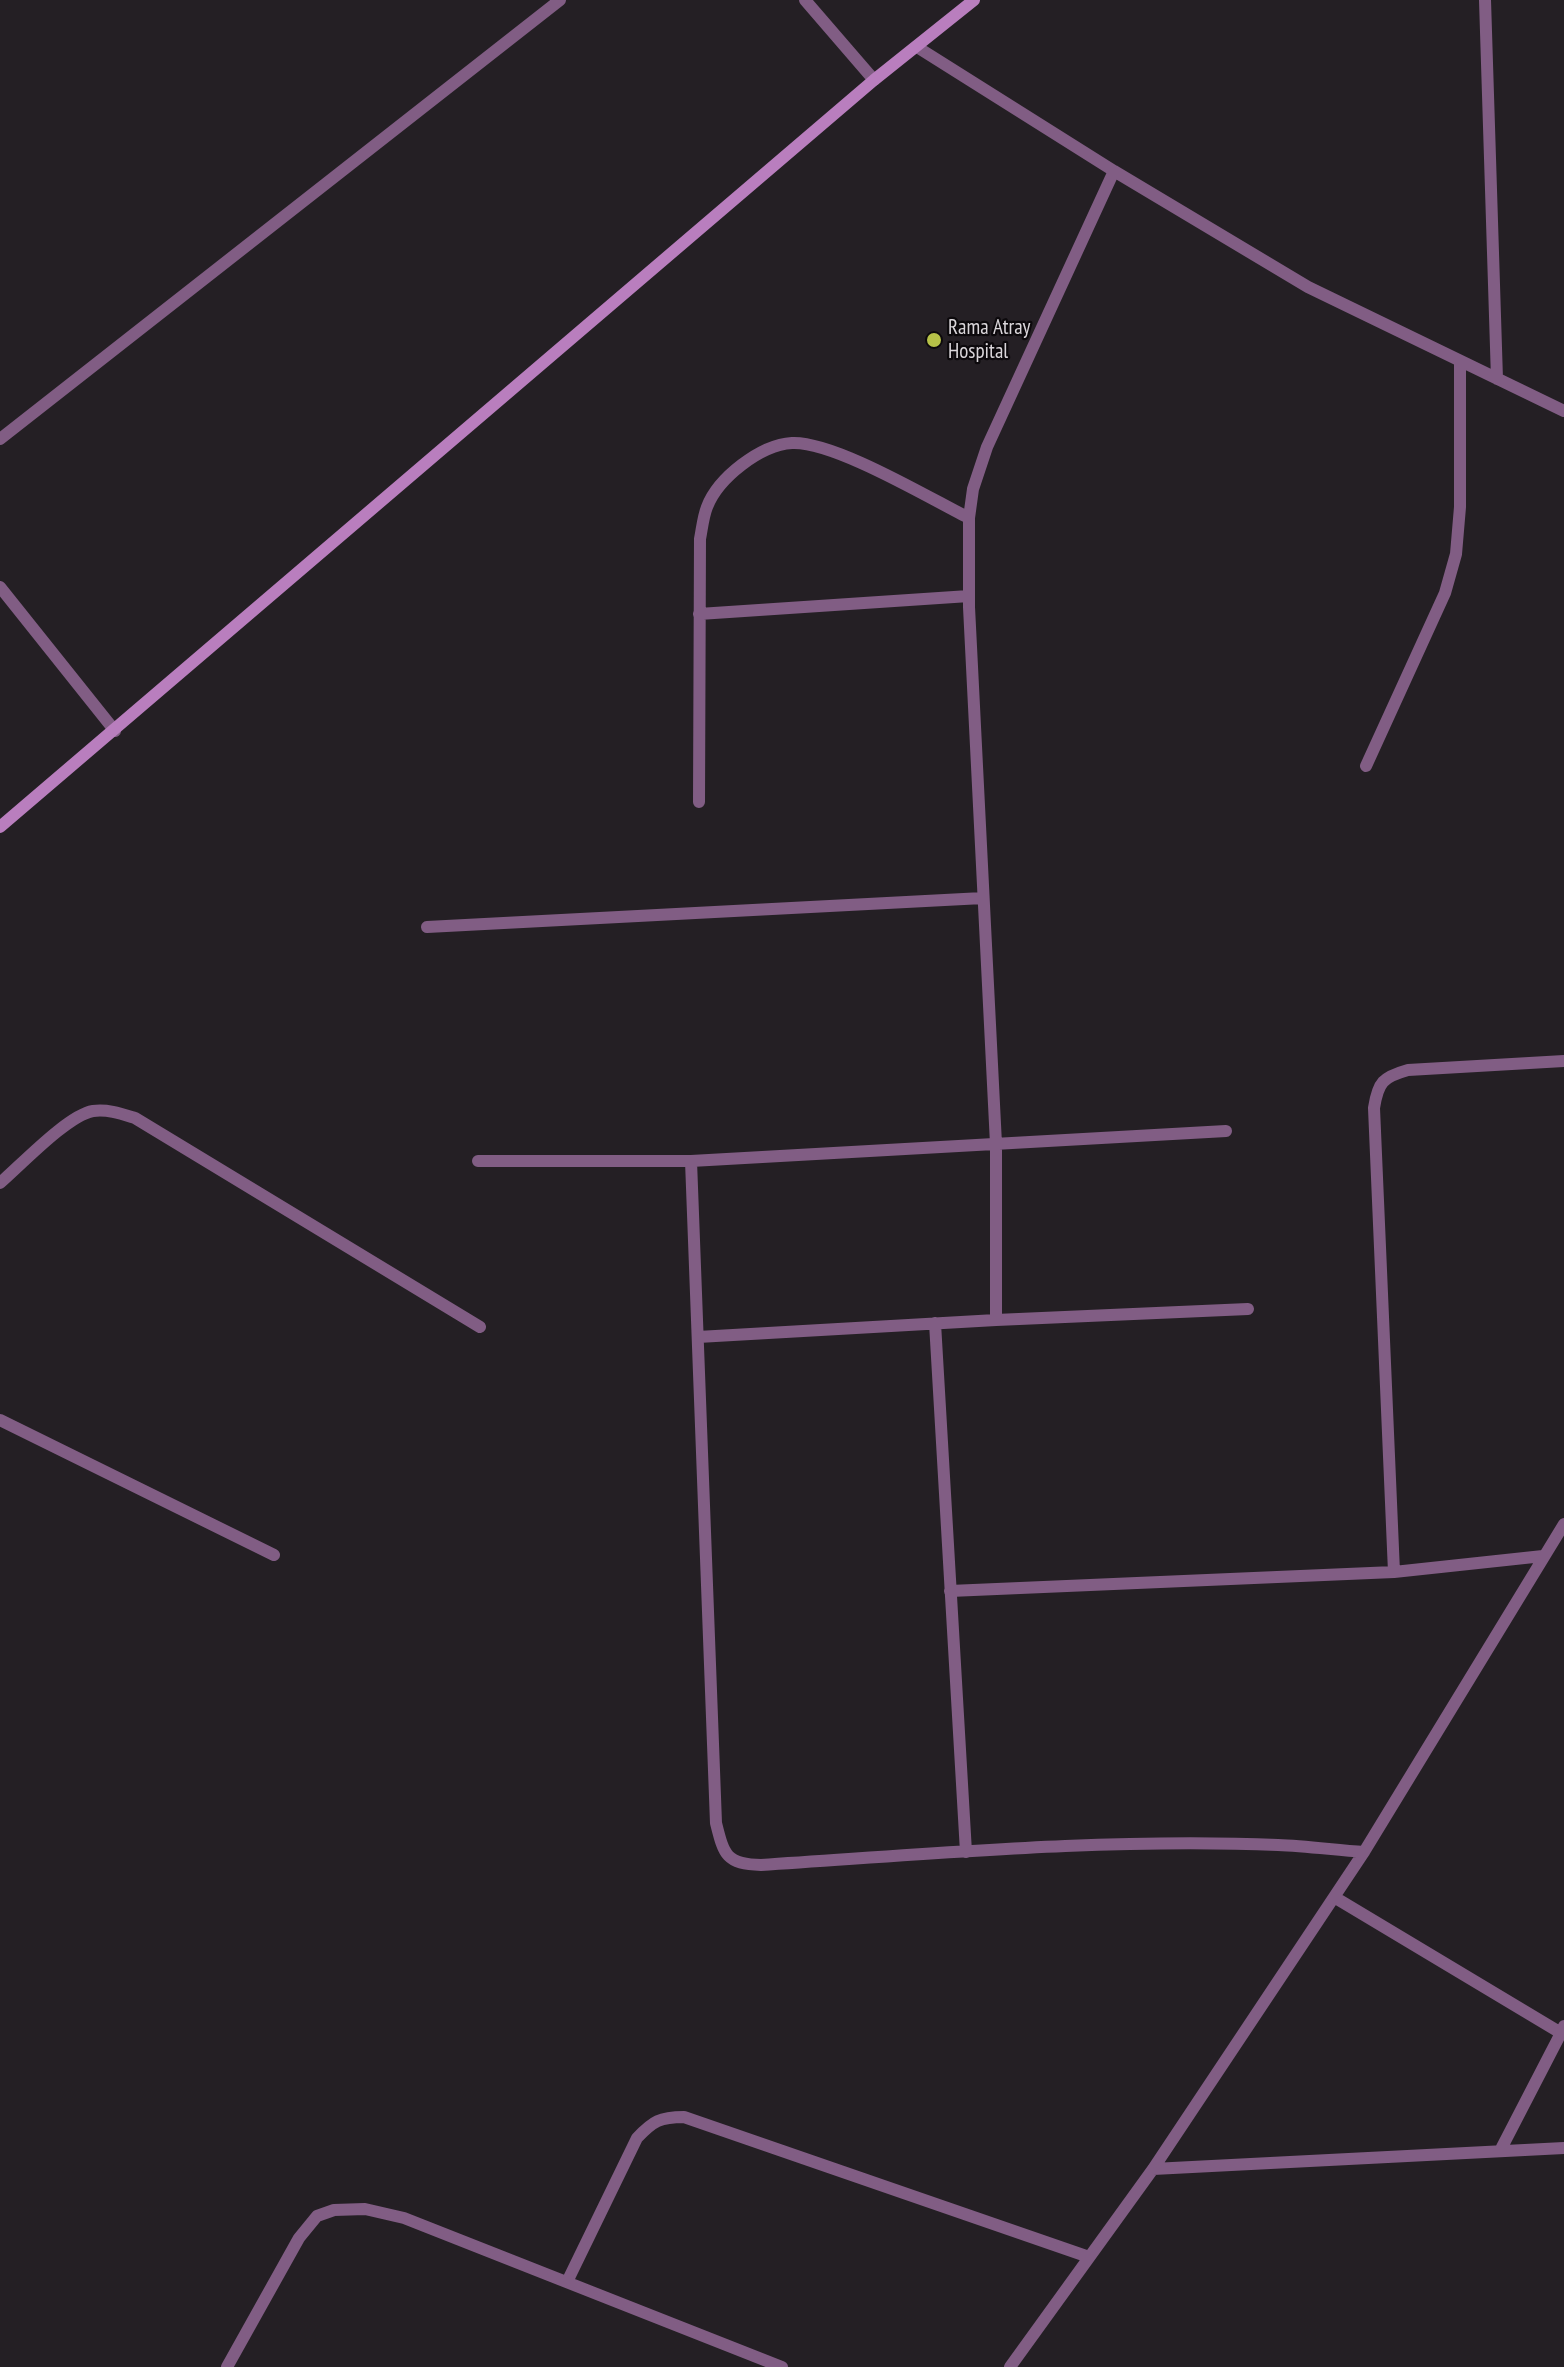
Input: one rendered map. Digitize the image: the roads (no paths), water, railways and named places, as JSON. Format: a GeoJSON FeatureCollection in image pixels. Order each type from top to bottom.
{"type":"FeatureCollection","features":[{"type":"Feature","properties":{"kind":"street"},"geometry":{"type":"LineString","coordinates":[[0,439],[560,0]]}},
{"type":"Feature","properties":{"kind":"street"},"geometry":{"type":"LineString","coordinates":[[805,0],[874,80]]}},
{"type":"Feature","properties":{"kind":"street"},"geometry":{"type":"LineString","coordinates":[[0,827],[874,80],[974,0]]}},
{"type":"Feature","properties":{"kind":"street"},"geometry":{"type":"LineString","coordinates":[[1485,0],[1497,379]]}},
{"type":"Feature","properties":{"kind":"street"},"geometry":{"type":"LineString","coordinates":[[917,47],[1114,171],[1308,287],[1564,411]]}},
{"type":"Feature","properties":{"kind":"street"},"geometry":{"type":"LineString","coordinates":[[996,1320],[996,1144],[969,596],[969,518],[974,489],[987,447],[1114,171]]}},
{"type":"Feature","properties":{"kind":"street"},"geometry":{"type":"LineString","coordinates":[[1366,766],[1445,594],[1456,554],[1460,507],[1460,361]]}},
{"type":"Feature","properties":{"kind":"street"},"geometry":{"type":"LineString","coordinates":[[699,802],[700,539],[707,506],[725,481],[743,463],[767,450],[792,443],[847,457],[969,518]]}},
{"type":"Feature","properties":{"kind":"street"},"geometry":{"type":"LineString","coordinates":[[0,587],[115,731]]}},
{"type":"Feature","properties":{"kind":"street"},"geometry":{"type":"LineString","coordinates":[[699,614],[969,596]]}},
{"type":"Feature","properties":{"kind":"street"},"geometry":{"type":"LineString","coordinates":[[427,927],[983,898]]}},
{"type":"Feature","properties":{"kind":"street"},"geometry":{"type":"LineString","coordinates":[[1394,1572],[1374,1120],[1376,1095],[1381,1082],[1390,1075],[1408,1070],[1564,1061]]}},
{"type":"Feature","properties":{"kind":"street"},"geometry":{"type":"LineString","coordinates":[[0,1183],[71,1120],[92,1111],[113,1112],[135,1118],[480,1327]]}},
{"type":"Feature","properties":{"kind":"street"},"geometry":{"type":"LineString","coordinates":[[478,1161],[691,1161],[1226,1131]]}},
{"type":"Feature","properties":{"kind":"street"},"geometry":{"type":"LineString","coordinates":[[691,1161],[716,1823],[721,1845],[729,1858],[741,1865],[966,1852],[1216,1844],[1279,1845],[1364,1852]]}},
{"type":"Feature","properties":{"kind":"street"},"geometry":{"type":"LineString","coordinates":[[698,1337],[935,1323],[1248,1309]]}},
{"type":"Feature","properties":{"kind":"street"},"geometry":{"type":"LineString","coordinates":[[935,1323],[966,1852]]}},
{"type":"Feature","properties":{"kind":"street"},"geometry":{"type":"LineString","coordinates":[[0,1420],[274,1556]]}},
{"type":"Feature","properties":{"kind":"street"},"geometry":{"type":"LineString","coordinates":[[1010,2367],[1153,2169],[1364,1852],[1564,1524]]}},
{"type":"Feature","properties":{"kind":"street"},"geometry":{"type":"LineString","coordinates":[[950,1591],[1394,1572],[1544,1556]]}},
{"type":"Feature","properties":{"kind":"street"},"geometry":{"type":"LineString","coordinates":[[1334,1897],[1562,2030],[1500,2151]]}},
{"type":"Feature","properties":{"kind":"street"},"geometry":{"type":"LineString","coordinates":[[567,2282],[637,2138],[656,2120],[669,2117],[684,2117],[1089,2257]]}},
{"type":"Feature","properties":{"kind":"street"},"geometry":{"type":"LineString","coordinates":[[1153,2169],[1564,2148]]}},
{"type":"Feature","properties":{"kind":"street"},"geometry":{"type":"LineString","coordinates":[[227,2367],[299,2238],[317,2216],[334,2210],[365,2209],[404,2218],[782,2367]]}},
{"type":"Feature","properties":{"kind":"place","name":"Rama Atray Hospital"},"geometry":{"type":"Point","coordinates":[934,340]}}]}
